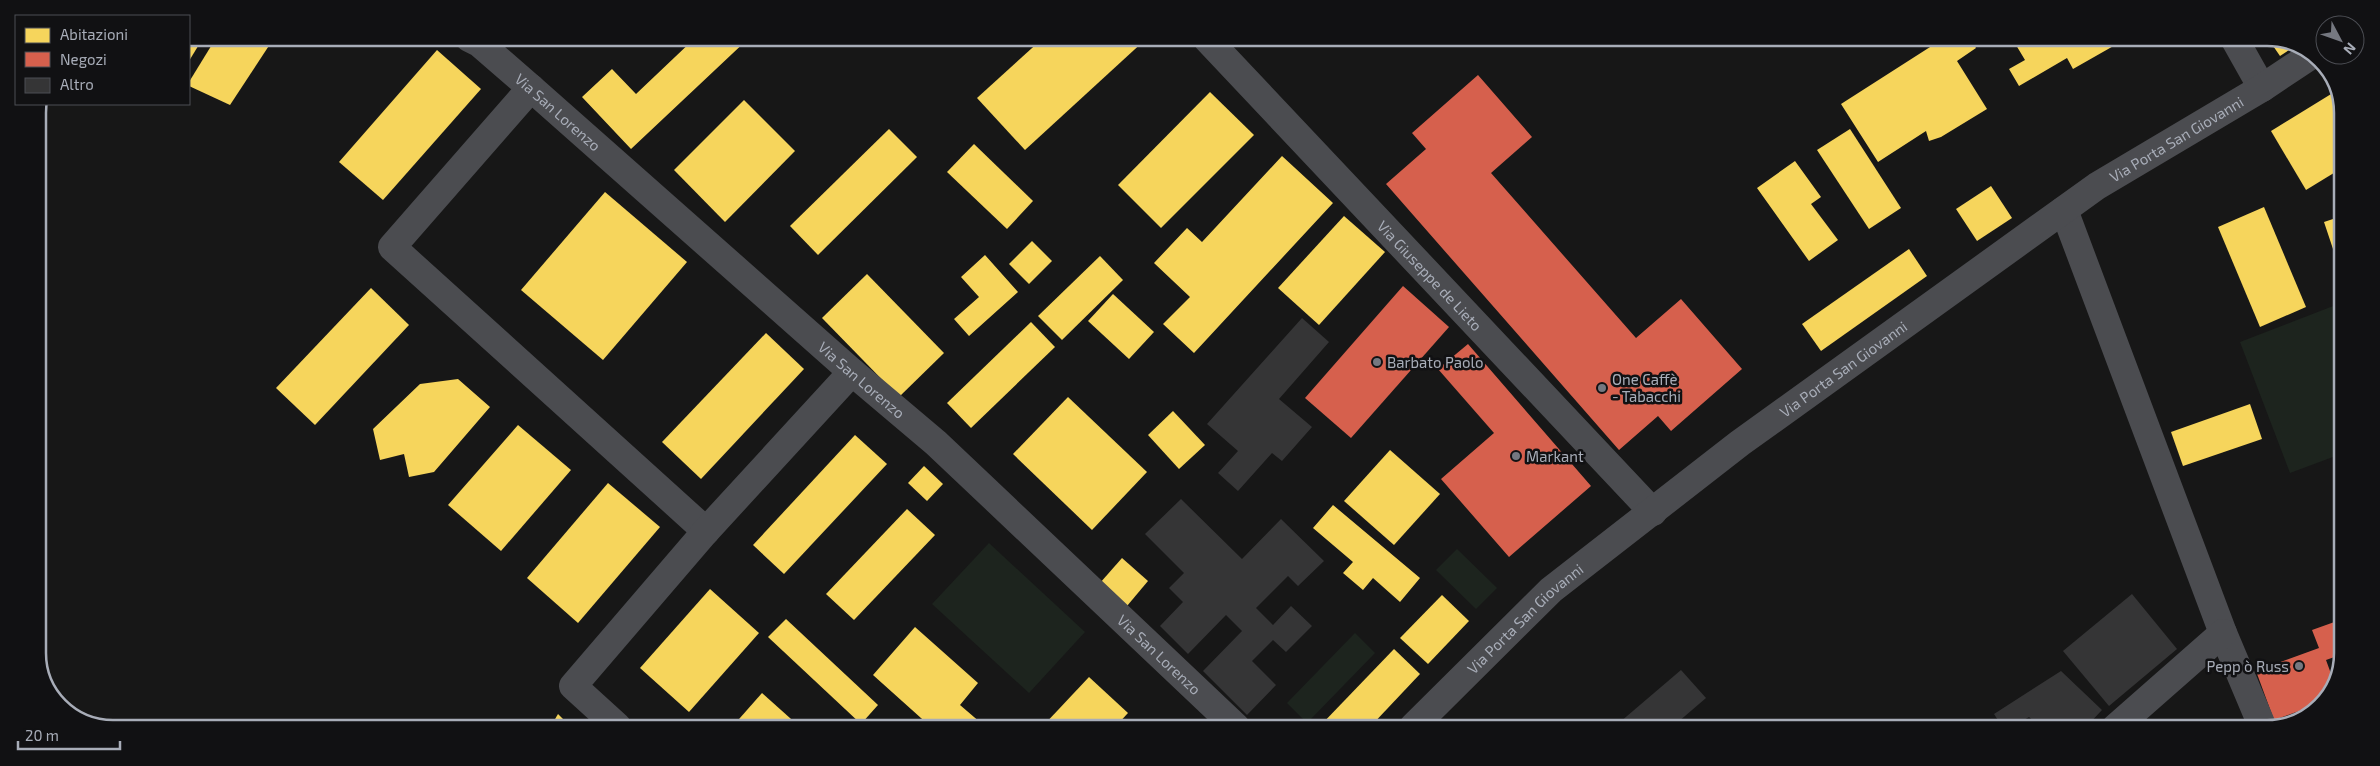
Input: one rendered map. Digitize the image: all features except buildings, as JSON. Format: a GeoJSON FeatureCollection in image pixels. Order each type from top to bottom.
{"type":"FeatureCollection","features":[{"type":"Feature","properties":{"kind":"street","name":"Via San Lorenzo"},"geometry":{"type":"LineString","coordinates":[[481,46],[852,372],[936,443],[1229,720]]}},
{"type":"Feature","properties":{"kind":"street","name":"Via Giuseppe de Lieto"},"geometry":{"type":"LineString","coordinates":[[1214,46],[1653,512]]}},
{"type":"Feature","properties":{"kind":"street"},"geometry":{"type":"LineString","coordinates":[[2238,46],[2262,88]]}},
{"type":"Feature","properties":{"kind":"street","name":"Via Porta San Giovanni"},"geometry":{"type":"LineString","coordinates":[[1421,720],[1551,590],[1740,443],[2097,186],[2262,88],[2305,59]]}},
{"type":"Feature","properties":{"kind":"street"},"geometry":{"type":"LineString","coordinates":[[531,88],[392,247],[706,531]]}},
{"type":"Feature","properties":{"kind":"street"},"geometry":{"type":"LineString","coordinates":[[2064,210],[2223,633],[2260,720]]}},
{"type":"Feature","properties":{"kind":"street"},"geometry":{"type":"LineString","coordinates":[[610,720],[573,686],[706,531],[852,372]]}},
{"type":"Feature","properties":{"kind":"street"},"geometry":{"type":"LineString","coordinates":[[2124,720],[2223,633]]}},
{"type":"Feature","properties":{"kind":"shaded area"},"geometry":{"type":"Polygon","coordinates":[[[2334,306],[2334,457],[2290,473],[2240,342],[2334,306]]]}},
{"type":"Feature","properties":{"kind":"shaded area"},"geometry":{"type":"Polygon","coordinates":[[[989,543],[1085,632],[1029,693],[932,604],[989,543]]]}},
{"type":"Feature","properties":{"kind":"shaded area"},"geometry":{"type":"Polygon","coordinates":[[[1457,549],[1497,588],[1476,609],[1436,570],[1457,549]]]}},
{"type":"Feature","properties":{"kind":"shaded area"},"geometry":{"type":"Polygon","coordinates":[[[1355,633],[1375,653],[1310,720],[1304,720],[1287,703],[1355,633]]]}},
{"type":"Feature","properties":{"kind":"place","name":"Barbato Paolo"},"geometry":{"type":"Point","coordinates":[1377,362]}},
{"type":"Feature","properties":{"kind":"place","name":"One Caffè - Tabacchi"},"geometry":{"type":"Point","coordinates":[1602,388]}},
{"type":"Feature","properties":{"kind":"place","name":"Markant"},"geometry":{"type":"Point","coordinates":[1516,456]}},
{"type":"Feature","properties":{"kind":"place","name":"Pepp ò Russ"},"geometry":{"type":"Point","coordinates":[2299,666]}}]}
